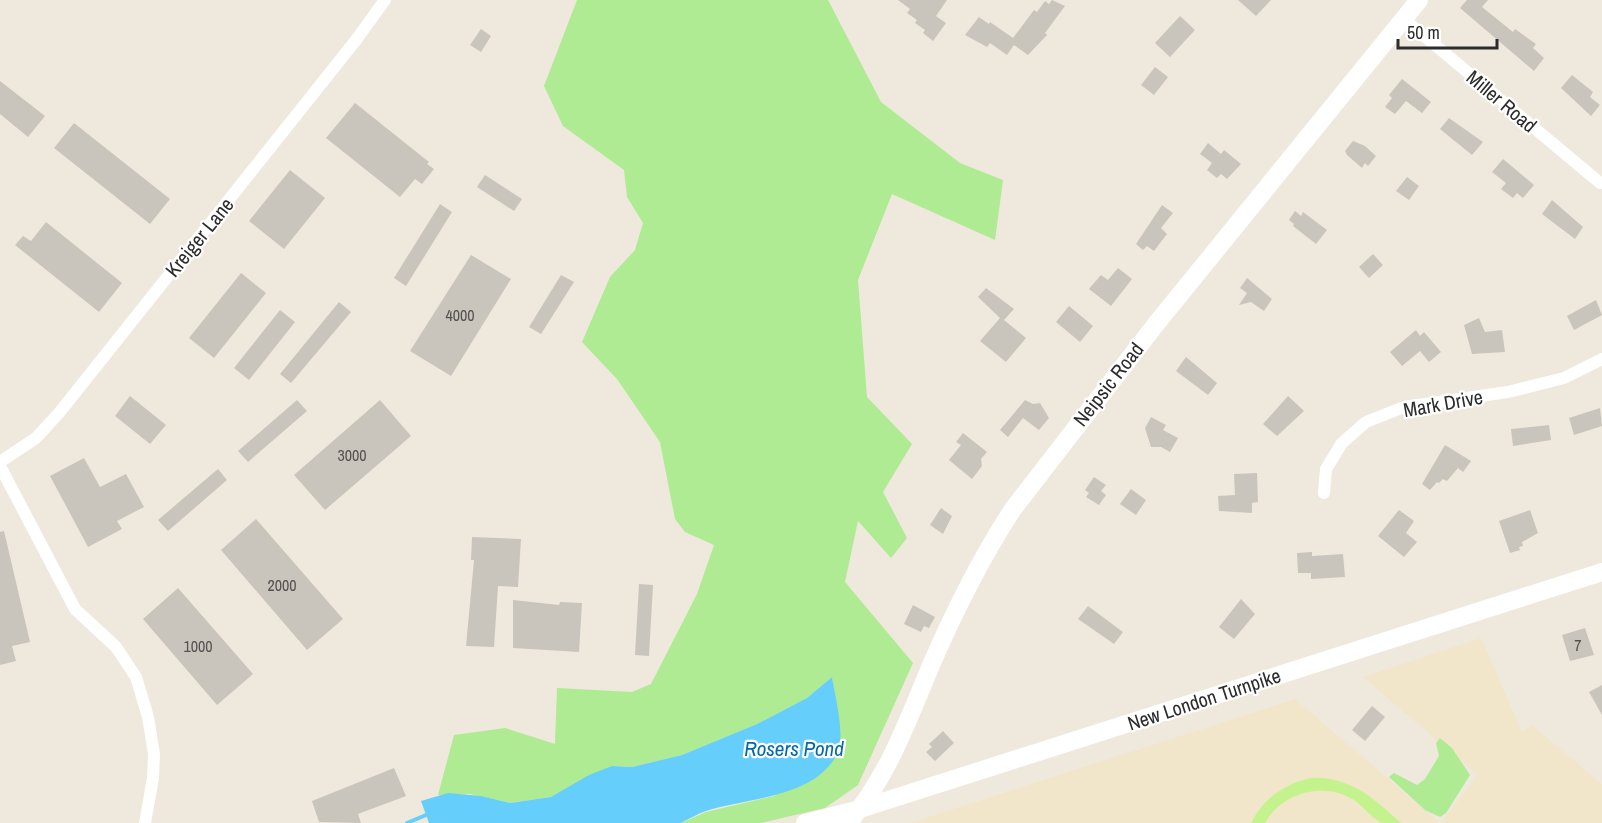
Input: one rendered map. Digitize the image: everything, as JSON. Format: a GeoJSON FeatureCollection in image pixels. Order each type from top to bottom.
{"type":"FeatureCollection","features":[{"type":"Feature","properties":{"kind":"street","name":"Kreiger Lane"},"geometry":{"type":"LineString","coordinates":[[0,464],[36,438],[59,413],[350,48],[385,0]]}},
{"type":"Feature","properties":{"kind":"street","name":"Neipsic Road"},"geometry":{"type":"LineString","coordinates":[[848,823],[883,776],[950,624],[993,540],[1013,509],[1156,324],[1419,0]]}},
{"type":"Feature","properties":{"kind":"street","name":"Miller Road"},"geometry":{"type":"LineString","coordinates":[[1404,19],[1600,183]]}},
{"type":"Feature","properties":{"kind":"street","name":"Mark Drive"},"geometry":{"type":"LineString","coordinates":[[1324,493],[1326,469],[1336,452],[1342,443],[1366,422],[1404,407],[1508,392],[1564,378],[1602,359]]}},
{"type":"Feature","properties":{"kind":"street"},"geometry":{"type":"LineString","coordinates":[[0,464],[75,609],[117,647],[136,677],[148,717],[153,754],[153,778],[146,823]]}},
{"type":"Feature","properties":{"kind":"street","name":"New London Turnpike"},"geometry":{"type":"LineString","coordinates":[[805,823],[860,809],[1602,572]]}},
{"type":"Feature","properties":{"kind":"shaded area"},"geometry":{"type":"Polygon","coordinates":[[[1481,638],[1522,732],[1532,725],[1602,784],[1602,823],[1441,823],[1477,775],[1363,677],[1481,638]]]}},
{"type":"Feature","properties":{"kind":"shaded area"},"geometry":{"type":"Polygon","coordinates":[[[1295,699],[1440,823],[910,823],[1295,699]]]}},
{"type":"Feature","properties":{"kind":"green space"},"geometry":{"type":"Polygon","coordinates":[[[577,0],[828,0],[881,102],[960,163],[1003,180],[995,240],[892,194],[858,280],[867,397],[912,444],[883,492],[907,538],[891,558],[858,521],[845,582],[913,663],[858,785],[825,808],[761,823],[681,823],[706,812],[774,796],[840,737],[832,677],[807,698],[757,724],[682,755],[632,767],[612,766],[551,797],[510,803],[470,794],[438,795],[454,735],[505,728],[555,744],[557,688],[632,692],[651,684],[697,594],[714,545],[685,532],[675,519],[660,442],[617,379],[582,342],[610,277],[635,250],[643,223],[627,197],[624,170],[563,126],[544,86],[577,0]]]}},
{"type":"Feature","properties":{"kind":"green space"},"geometry":{"type":"Polygon","coordinates":[[[1440,738],[1452,748],[1470,775],[1446,813],[1440,817],[1425,810],[1389,777],[1394,773],[1417,785],[1425,779],[1439,756],[1436,743],[1440,738]]]}},
{"type":"Feature","properties":{"kind":"green space"},"geometry":{"type":"Polygon","coordinates":[[[1310,778],[1337,781],[1360,790],[1401,823],[1383,823],[1354,800],[1342,794],[1317,791],[1293,797],[1272,812],[1265,823],[1251,823],[1262,806],[1275,794],[1291,784],[1310,778]]]}},
{"type":"Feature","properties":{"kind":"water","name":"Rosers Pond"},"geometry":{"type":"Polygon","coordinates":[[[832,677],[840,727],[837,754],[827,769],[813,780],[778,794],[706,811],[681,823],[429,823],[421,801],[448,793],[481,796],[510,803],[551,797],[589,775],[612,766],[632,767],[682,755],[757,724],[807,698],[832,677]]]}},
{"type":"Feature","properties":{"kind":"building"},"geometry":{"type":"Polygon","coordinates":[[[898,0],[947,0],[936,16],[946,23],[933,41],[923,33],[925,30],[915,23],[917,20],[907,13],[910,9],[898,0]]]}},
{"type":"Feature","properties":{"kind":"building"},"geometry":{"type":"Polygon","coordinates":[[[1052,0],[1065,6],[1045,33],[1047,35],[1028,55],[1014,45],[1007,55],[990,43],[987,47],[965,35],[979,17],[1013,38],[1034,10],[1037,12],[1045,1],[1049,4],[1052,0]]]}},
{"type":"Feature","properties":{"kind":"building"},"geometry":{"type":"Polygon","coordinates":[[[1238,0],[1271,0],[1256,16],[1238,0]]]}},
{"type":"Feature","properties":{"kind":"building"},"geometry":{"type":"Polygon","coordinates":[[[1467,0],[1488,0],[1482,7],[1513,32],[1515,29],[1536,44],[1533,48],[1544,58],[1534,71],[1460,8],[1467,0]]]}},
{"type":"Feature","properties":{"kind":"building"},"geometry":{"type":"Polygon","coordinates":[[[1180,16],[1195,30],[1170,57],[1155,43],[1180,16]]]}},
{"type":"Feature","properties":{"kind":"building"},"geometry":{"type":"Polygon","coordinates":[[[481,29],[491,36],[481,52],[470,45],[481,29]]]}},
{"type":"Feature","properties":{"kind":"building"},"geometry":{"type":"Polygon","coordinates":[[[1155,67],[1168,77],[1154,95],[1141,85],[1155,67]]]}},
{"type":"Feature","properties":{"kind":"building"},"geometry":{"type":"Polygon","coordinates":[[[1572,75],[1593,92],[1590,97],[1600,105],[1591,116],[1561,88],[1572,75]]]}},
{"type":"Feature","properties":{"kind":"building"},"geometry":{"type":"Polygon","coordinates":[[[1402,79],[1431,102],[1422,113],[1406,101],[1395,114],[1385,107],[1392,98],[1389,95],[1402,79]]]}},
{"type":"Feature","properties":{"kind":"building"},"geometry":{"type":"Polygon","coordinates":[[[0,81],[45,116],[28,137],[0,114],[0,81]]]}},
{"type":"Feature","properties":{"kind":"building"},"geometry":{"type":"Polygon","coordinates":[[[355,103],[429,162],[427,164],[434,169],[422,184],[415,179],[400,197],[326,138],[355,103]]]}},
{"type":"Feature","properties":{"kind":"building"},"geometry":{"type":"Polygon","coordinates":[[[1449,118],[1483,142],[1472,155],[1440,129],[1449,118]]]}},
{"type":"Feature","properties":{"kind":"building"},"geometry":{"type":"Polygon","coordinates":[[[74,123],[170,199],[150,224],[54,148],[74,123]]]}},
{"type":"Feature","properties":{"kind":"building"},"geometry":{"type":"Polygon","coordinates":[[[1353,141],[1365,146],[1376,156],[1368,166],[1365,163],[1362,168],[1347,155],[1345,151],[1353,141]]]}},
{"type":"Feature","properties":{"kind":"building"},"geometry":{"type":"Polygon","coordinates":[[[1208,143],[1221,154],[1224,150],[1241,164],[1227,179],[1221,174],[1217,178],[1207,170],[1212,163],[1200,154],[1208,143]]]}},
{"type":"Feature","properties":{"kind":"building"},"geometry":{"type":"Polygon","coordinates":[[[1503,159],[1534,185],[1523,198],[1517,193],[1513,198],[1501,189],[1506,183],[1492,172],[1503,159]]]}},
{"type":"Feature","properties":{"kind":"building"},"geometry":{"type":"Polygon","coordinates":[[[290,170],[325,198],[284,249],[249,221],[290,170]]]}},
{"type":"Feature","properties":{"kind":"building"},"geometry":{"type":"Polygon","coordinates":[[[485,175],[522,199],[514,211],[477,187],[485,175]]]}},
{"type":"Feature","properties":{"kind":"building"},"geometry":{"type":"Polygon","coordinates":[[[1407,177],[1419,186],[1409,200],[1396,191],[1407,177]]]}},
{"type":"Feature","properties":{"kind":"building"},"geometry":{"type":"Polygon","coordinates":[[[1552,200],[1583,227],[1575,239],[1542,214],[1552,200]]]}},
{"type":"Feature","properties":{"kind":"building"},"geometry":{"type":"Polygon","coordinates":[[[440,204],[452,212],[406,286],[394,278],[440,204]]]}},
{"type":"Feature","properties":{"kind":"building"},"geometry":{"type":"Polygon","coordinates":[[[1162,205],[1173,213],[1161,228],[1167,234],[1154,251],[1147,246],[1143,250],[1136,244],[1162,205]]]}},
{"type":"Feature","properties":{"kind":"building"},"geometry":{"type":"Polygon","coordinates":[[[1295,211],[1301,216],[1303,212],[1327,230],[1316,244],[1293,226],[1294,224],[1289,220],[1295,211]]]}},
{"type":"Feature","properties":{"kind":"building"},"geometry":{"type":"Polygon","coordinates":[[[46,222],[122,283],[99,312],[15,245],[23,236],[31,241],[46,222]]]}},
{"type":"Feature","properties":{"kind":"building"},"geometry":{"type":"Polygon","coordinates":[[[1373,254],[1383,265],[1369,278],[1359,267],[1373,254]]]}},
{"type":"Feature","properties":{"kind":"building"},"geometry":{"type":"Polygon","coordinates":[[[471,255],[511,279],[451,376],[410,351],[471,255]]]}},
{"type":"Feature","properties":{"kind":"building"},"geometry":{"type":"Polygon","coordinates":[[[1118,268],[1132,279],[1111,306],[1089,289],[1101,275],[1108,280],[1118,268]]]}},
{"type":"Feature","properties":{"kind":"building"},"geometry":{"type":"Polygon","coordinates":[[[241,273],[266,293],[214,358],[189,338],[241,273]]]}},
{"type":"Feature","properties":{"kind":"building"},"geometry":{"type":"Polygon","coordinates":[[[561,275],[574,282],[541,334],[529,327],[561,275]]]}},
{"type":"Feature","properties":{"kind":"building"},"geometry":{"type":"Polygon","coordinates":[[[1247,278],[1272,299],[1264,311],[1251,302],[1239,305],[1247,293],[1240,288],[1247,278]]]}},
{"type":"Feature","properties":{"kind":"building"},"geometry":{"type":"Polygon","coordinates":[[[986,288],[1014,309],[1004,320],[1026,338],[1006,362],[980,341],[1000,318],[978,297],[986,288]]]}},
{"type":"Feature","properties":{"kind":"building"},"geometry":{"type":"Polygon","coordinates":[[[1596,300],[1602,315],[1574,330],[1567,316],[1596,300]]]}},
{"type":"Feature","properties":{"kind":"building"},"geometry":{"type":"Polygon","coordinates":[[[339,302],[351,312],[291,383],[280,374],[339,302]]]}},
{"type":"Feature","properties":{"kind":"building"},"geometry":{"type":"Polygon","coordinates":[[[1069,306],[1093,326],[1080,342],[1056,322],[1069,306]]]}},
{"type":"Feature","properties":{"kind":"building"},"geometry":{"type":"Polygon","coordinates":[[[280,310],[295,322],[249,380],[234,368],[280,310]]]}},
{"type":"Feature","properties":{"kind":"building"},"geometry":{"type":"Polygon","coordinates":[[[1479,318],[1485,332],[1502,330],[1505,352],[1472,354],[1464,325],[1479,318]]]}},
{"type":"Feature","properties":{"kind":"building"},"geometry":{"type":"Polygon","coordinates":[[[1416,330],[1420,336],[1424,332],[1441,352],[1429,362],[1420,351],[1402,366],[1390,352],[1416,330]]]}},
{"type":"Feature","properties":{"kind":"building"},"geometry":{"type":"Polygon","coordinates":[[[1186,357],[1217,383],[1208,395],[1176,371],[1186,357]]]}},
{"type":"Feature","properties":{"kind":"building"},"geometry":{"type":"Polygon","coordinates":[[[130,396],[166,425],[150,444],[115,416],[130,396]]]}},
{"type":"Feature","properties":{"kind":"building"},"geometry":{"type":"Polygon","coordinates":[[[1288,396],[1304,411],[1277,436],[1263,424],[1288,396]]]}},
{"type":"Feature","properties":{"kind":"building"},"geometry":{"type":"Polygon","coordinates":[[[297,400],[307,411],[248,462],[238,451],[297,400]]]}},
{"type":"Feature","properties":{"kind":"building"},"geometry":{"type":"Polygon","coordinates":[[[380,400],[411,436],[325,510],[294,475],[380,400]]]}},
{"type":"Feature","properties":{"kind":"building"},"geometry":{"type":"Polygon","coordinates":[[[1025,400],[1033,404],[1040,403],[1049,418],[1039,430],[1023,418],[1008,437],[1000,430],[1025,400]]]}},
{"type":"Feature","properties":{"kind":"building"},"geometry":{"type":"Polygon","coordinates":[[[1600,408],[1602,426],[1574,435],[1569,418],[1600,408]]]}},
{"type":"Feature","properties":{"kind":"building"},"geometry":{"type":"Polygon","coordinates":[[[1151,417],[1166,425],[1163,430],[1178,438],[1170,452],[1161,447],[1151,447],[1145,428],[1151,417]]]}},
{"type":"Feature","properties":{"kind":"building"},"geometry":{"type":"Polygon","coordinates":[[[1549,425],[1551,440],[1513,446],[1511,429],[1549,425]]]}},
{"type":"Feature","properties":{"kind":"building"},"geometry":{"type":"Polygon","coordinates":[[[963,433],[987,452],[981,459],[982,466],[972,479],[949,460],[961,445],[956,442],[963,433]]]}},
{"type":"Feature","properties":{"kind":"building"},"geometry":{"type":"Polygon","coordinates":[[[1445,445],[1471,461],[1463,472],[1458,468],[1447,481],[1443,479],[1437,482],[1430,490],[1422,484],[1445,445]]]}},
{"type":"Feature","properties":{"kind":"building"},"geometry":{"type":"Polygon","coordinates":[[[84,458],[100,487],[126,474],[144,507],[117,521],[122,529],[88,547],[50,476],[84,458]]]}},
{"type":"Feature","properties":{"kind":"building"},"geometry":{"type":"Polygon","coordinates":[[[218,469],[227,480],[168,531],[158,520],[218,469]]]}},
{"type":"Feature","properties":{"kind":"building"},"geometry":{"type":"Polygon","coordinates":[[[1257,473],[1258,502],[1252,503],[1252,513],[1219,511],[1218,496],[1235,495],[1234,474],[1257,473]]]}},
{"type":"Feature","properties":{"kind":"building"},"geometry":{"type":"Polygon","coordinates":[[[1094,477],[1106,485],[1101,491],[1106,495],[1099,505],[1086,497],[1089,493],[1085,490],[1094,477]]]}},
{"type":"Feature","properties":{"kind":"building"},"geometry":{"type":"Polygon","coordinates":[[[1131,489],[1146,500],[1136,515],[1120,504],[1131,489]]]}},
{"type":"Feature","properties":{"kind":"building"},"geometry":{"type":"Polygon","coordinates":[[[941,508],[952,516],[943,534],[930,525],[941,508]]]}},
{"type":"Feature","properties":{"kind":"building"},"geometry":{"type":"Polygon","coordinates":[[[1399,510],[1414,521],[1406,533],[1417,542],[1404,557],[1378,536],[1399,510]]]}},
{"type":"Feature","properties":{"kind":"building"},"geometry":{"type":"Polygon","coordinates":[[[1530,510],[1538,533],[1522,542],[1523,546],[1519,547],[1520,550],[1510,553],[1499,521],[1530,510]]]}},
{"type":"Feature","properties":{"kind":"building"},"geometry":{"type":"Polygon","coordinates":[[[256,519],[343,619],[307,650],[221,550],[256,519]]]}},
{"type":"Feature","properties":{"kind":"building"},"geometry":{"type":"Polygon","coordinates":[[[4,531],[30,642],[12,646],[16,661],[0,665],[0,532],[4,531]]]}},
{"type":"Feature","properties":{"kind":"building"},"geometry":{"type":"Polygon","coordinates":[[[472,537],[521,539],[518,587],[498,586],[494,647],[466,646],[474,560],[471,560],[472,537]]]}},
{"type":"Feature","properties":{"kind":"building"},"geometry":{"type":"Polygon","coordinates":[[[1312,552],[1312,556],[1343,554],[1345,577],[1311,579],[1311,573],[1298,573],[1297,553],[1312,552]]]}},
{"type":"Feature","properties":{"kind":"building"},"geometry":{"type":"Polygon","coordinates":[[[639,584],[653,585],[649,656],[635,655],[639,584]]]}},
{"type":"Feature","properties":{"kind":"building"},"geometry":{"type":"Polygon","coordinates":[[[178,588],[253,674],[217,705],[143,619],[178,588]]]}},
{"type":"Feature","properties":{"kind":"building"},"geometry":{"type":"Polygon","coordinates":[[[1241,599],[1255,614],[1234,639],[1219,627],[1241,599]]]}},
{"type":"Feature","properties":{"kind":"building"},"geometry":{"type":"Polygon","coordinates":[[[513,600],[559,605],[560,602],[582,603],[579,652],[513,648],[513,600]]]}},
{"type":"Feature","properties":{"kind":"building"},"geometry":{"type":"Polygon","coordinates":[[[913,605],[935,617],[929,628],[924,626],[921,632],[904,624],[913,605]]]}},
{"type":"Feature","properties":{"kind":"building"},"geometry":{"type":"Polygon","coordinates":[[[1088,606],[1123,632],[1114,644],[1078,619],[1088,606]]]}},
{"type":"Feature","properties":{"kind":"building"},"geometry":{"type":"Polygon","coordinates":[[[1585,628],[1594,655],[1570,661],[1562,635],[1585,628]]]}},
{"type":"Feature","properties":{"kind":"building"},"geometry":{"type":"Polygon","coordinates":[[[1602,685],[1602,715],[1589,692],[1602,685]]]}},
{"type":"Feature","properties":{"kind":"building"},"geometry":{"type":"Polygon","coordinates":[[[1372,706],[1385,717],[1365,741],[1352,730],[1372,706]]]}},
{"type":"Feature","properties":{"kind":"building"},"geometry":{"type":"Polygon","coordinates":[[[943,731],[954,743],[935,761],[926,752],[932,747],[929,744],[943,731]]]}},
{"type":"Feature","properties":{"kind":"building"},"geometry":{"type":"Polygon","coordinates":[[[394,768],[406,796],[358,814],[361,823],[319,822],[312,801],[394,768]]]}},
{"type":"Feature","properties":{"kind":"waterway"},"geometry":{"type":"LineString","coordinates":[[407,823],[426,815]]}}]}
